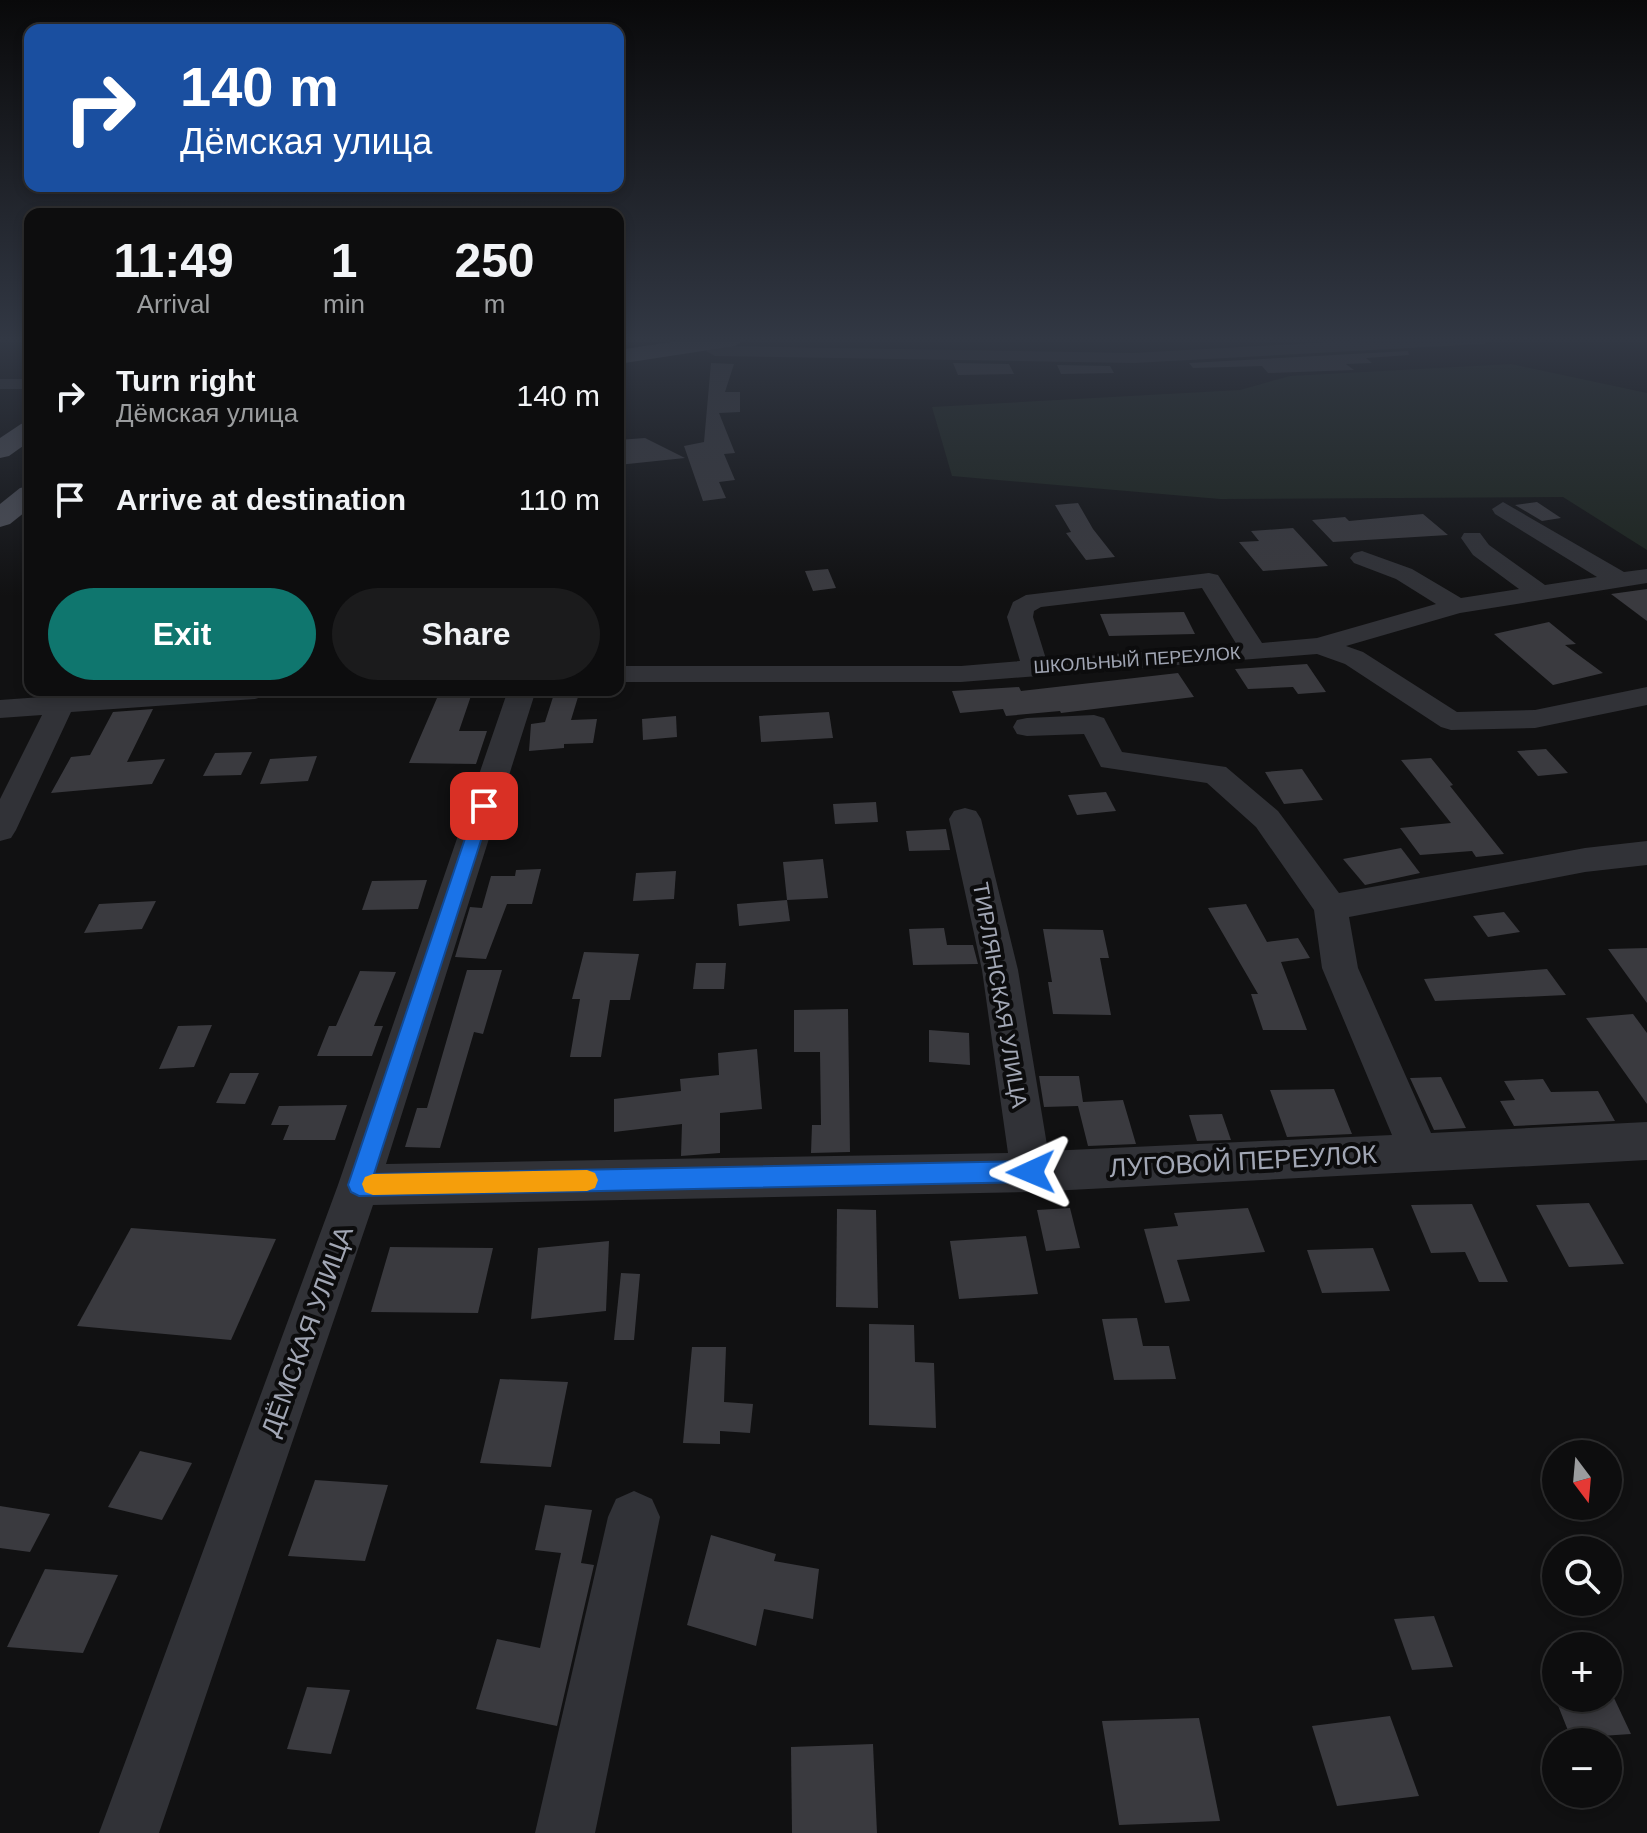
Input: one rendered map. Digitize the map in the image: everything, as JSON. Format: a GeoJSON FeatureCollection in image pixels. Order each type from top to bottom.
{"type":"FeatureCollection","features":[{"type":"Feature","properties":{"kind":"main road"},"geometry":{"type":"LineString","coordinates":[[0,450],[24,433]]}},
{"type":"Feature","properties":{"kind":"main road"},"geometry":{"type":"LineString","coordinates":[[0,518],[24,499]]}},
{"type":"Feature","properties":{"kind":"main road"},"geometry":{"type":"LineString","coordinates":[[0,524],[24,508]]}},
{"type":"Feature","properties":{"kind":"street"},"geometry":{"type":"LineString","coordinates":[[1503,509],[1619,580]]}},
{"type":"Feature","properties":{"kind":"street"},"geometry":{"type":"LineString","coordinates":[[1472,538],[1481,550],[1540,593]]}},
{"type":"Feature","properties":{"kind":"street"},"geometry":{"type":"LineString","coordinates":[[1362,558],[1404,574],[1457,606]]}},
{"type":"Feature","properties":{"kind":"street","name":"ШКОЛЬНЫЙ ПЕРЕУЛОК"},"geometry":{"type":"LineString","coordinates":[[624,674],[961,674],[1319,646],[1457,606],[1647,576]]}},
{"type":"Feature","properties":{"kind":"street"},"geometry":{"type":"LineString","coordinates":[[1035,668],[1020,617],[1022,607],[1035,600],[1209,580],[1254,651]]}},
{"type":"Feature","properties":{"kind":"street"},"geometry":{"type":"LineString","coordinates":[[1319,646],[1354,658],[1451,721],[1535,719],[1647,696]]}},
{"type":"Feature","properties":{"kind":"street"},"geometry":{"type":"LineString","coordinates":[[0,709],[177,696]]}},
{"type":"Feature","properties":{"kind":"street","name":"ДЁМСКАЯ УЛИЦА"},"geometry":{"type":"LineString","coordinates":[[129,1833],[359,1185],[520,696]]}},
{"type":"Feature","properties":{"kind":"street"},"geometry":{"type":"LineString","coordinates":[[0,830],[61,705]]}},
{"type":"Feature","properties":{"kind":"street"},"geometry":{"type":"LineString","coordinates":[[1027,727],[1094,724],[1111,760],[1215,774],[1267,819],[1331,907],[1340,968],[1419,1151]]}},
{"type":"Feature","properties":{"kind":"street","name":"ТИРЛЯНСКАЯ УЛИЦА"},"geometry":{"type":"LineString","coordinates":[[965,819],[1000,970],[1031,1172]]}},
{"type":"Feature","properties":{"kind":"street"},"geometry":{"type":"LineString","coordinates":[[1331,907],[1585,860],[1647,853]]}},
{"type":"Feature","properties":{"kind":"street","name":"ЛУГОВОЙ ПЕРЕУЛОК"},"geometry":{"type":"LineString","coordinates":[[359,1185],[1031,1172],[1647,1141]]}},
{"type":"Feature","properties":{"kind":"street"},"geometry":{"type":"LineString","coordinates":[[565,1833],[634,1517]]}},
{"type":"Feature","properties":{"kind":"shaded area"},"geometry":{"type":"Polygon","coordinates":[[[937,425],[1647,425],[1647,550],[1563,497],[1220,499],[952,476],[937,425]]]}},
{"type":"Feature","properties":{"kind":"building"},"geometry":{"type":"Polygon","coordinates":[[[706,425],[724,425],[735,453],[724,454],[735,480],[719,482],[726,498],[703,501],[684,446],[704,442],[706,425]]]}},
{"type":"Feature","properties":{"kind":"building"},"geometry":{"type":"Polygon","coordinates":[[[645,438],[685,458],[624,464],[624,440],[645,438]]]}},
{"type":"Feature","properties":{"kind":"building"},"geometry":{"type":"Polygon","coordinates":[[[1537,502],[1561,518],[1542,521],[1515,505],[1537,502]]]}},
{"type":"Feature","properties":{"kind":"building"},"geometry":{"type":"Polygon","coordinates":[[[1078,503],[1115,557],[1086,560],[1066,533],[1071,532],[1055,505],[1078,503]]]}},
{"type":"Feature","properties":{"kind":"building"},"geometry":{"type":"Polygon","coordinates":[[[1423,514],[1448,535],[1333,542],[1312,520],[1345,517],[1349,521],[1423,514]]]}},
{"type":"Feature","properties":{"kind":"building"},"geometry":{"type":"Polygon","coordinates":[[[1293,528],[1328,566],[1263,571],[1239,542],[1259,541],[1251,531],[1293,528]]]}},
{"type":"Feature","properties":{"kind":"building"},"geometry":{"type":"Polygon","coordinates":[[[828,569],[836,588],[813,591],[805,571],[828,569]]]}},
{"type":"Feature","properties":{"kind":"building"},"geometry":{"type":"Polygon","coordinates":[[[1647,589],[1647,621],[1611,594],[1647,589]]]}},
{"type":"Feature","properties":{"kind":"building"},"geometry":{"type":"Polygon","coordinates":[[[1184,612],[1195,634],[1109,636],[1100,614],[1184,612]]]}},
{"type":"Feature","properties":{"kind":"building"},"geometry":{"type":"Polygon","coordinates":[[[1549,622],[1576,644],[1565,645],[1603,673],[1553,685],[1494,634],[1549,622]]]}},
{"type":"Feature","properties":{"kind":"building"},"geometry":{"type":"Polygon","coordinates":[[[1307,664],[1326,692],[1298,694],[1293,687],[1248,689],[1235,669],[1307,664]]]}},
{"type":"Feature","properties":{"kind":"building"},"geometry":{"type":"Polygon","coordinates":[[[1178,673],[1194,697],[1061,713],[1006,716],[1003,709],[960,713],[952,691],[1019,687],[1021,691],[1178,673]]]}},
{"type":"Feature","properties":{"kind":"building"},"geometry":{"type":"Polygon","coordinates":[[[438,696],[471,696],[459,731],[487,731],[476,764],[409,763],[438,696]]]}},
{"type":"Feature","properties":{"kind":"building"},"geometry":{"type":"Polygon","coordinates":[[[553,697],[578,697],[571,720],[597,719],[593,743],[564,744],[564,748],[529,751],[531,724],[545,722],[553,697]]]}},
{"type":"Feature","properties":{"kind":"building"},"geometry":{"type":"Polygon","coordinates":[[[153,709],[127,762],[165,759],[152,784],[51,793],[71,757],[90,755],[113,712],[153,709]]]}},
{"type":"Feature","properties":{"kind":"building"},"geometry":{"type":"Polygon","coordinates":[[[829,712],[833,738],[761,742],[759,716],[829,712]]]}},
{"type":"Feature","properties":{"kind":"building"},"geometry":{"type":"Polygon","coordinates":[[[676,716],[677,737],[643,740],[642,719],[676,716]]]}},
{"type":"Feature","properties":{"kind":"building"},"geometry":{"type":"Polygon","coordinates":[[[1546,749],[1568,773],[1538,776],[1517,751],[1546,749]]]}},
{"type":"Feature","properties":{"kind":"building"},"geometry":{"type":"Polygon","coordinates":[[[252,752],[241,775],[203,776],[215,753],[252,752]]]}},
{"type":"Feature","properties":{"kind":"building"},"geometry":{"type":"Polygon","coordinates":[[[317,756],[308,781],[260,784],[270,759],[317,756]]]}},
{"type":"Feature","properties":{"kind":"building"},"geometry":{"type":"Polygon","coordinates":[[[1431,758],[1504,854],[1476,857],[1472,851],[1420,855],[1400,828],[1451,823],[1401,760],[1431,758]]]}},
{"type":"Feature","properties":{"kind":"building"},"geometry":{"type":"Polygon","coordinates":[[[1302,769],[1323,800],[1284,804],[1265,772],[1302,769]]]}},
{"type":"Feature","properties":{"kind":"building"},"geometry":{"type":"Polygon","coordinates":[[[1106,792],[1116,811],[1077,815],[1068,795],[1106,792]]]}},
{"type":"Feature","properties":{"kind":"building"},"geometry":{"type":"Polygon","coordinates":[[[876,802],[878,822],[835,824],[833,804],[876,802]]]}},
{"type":"Feature","properties":{"kind":"building"},"geometry":{"type":"Polygon","coordinates":[[[946,829],[950,850],[909,851],[906,831],[946,829]]]}},
{"type":"Feature","properties":{"kind":"building"},"geometry":{"type":"Polygon","coordinates":[[[1401,848],[1420,873],[1365,885],[1343,859],[1401,848]]]}},
{"type":"Feature","properties":{"kind":"building"},"geometry":{"type":"Polygon","coordinates":[[[823,859],[828,898],[787,900],[783,862],[823,859]]]}},
{"type":"Feature","properties":{"kind":"building"},"geometry":{"type":"Polygon","coordinates":[[[541,869],[532,904],[507,904],[486,959],[455,957],[470,907],[482,908],[491,876],[515,876],[516,870],[541,869]]]}},
{"type":"Feature","properties":{"kind":"building"},"geometry":{"type":"Polygon","coordinates":[[[676,871],[674,899],[633,901],[636,873],[676,871]]]}},
{"type":"Feature","properties":{"kind":"building"},"geometry":{"type":"Polygon","coordinates":[[[427,880],[418,909],[362,910],[372,881],[427,880]]]}},
{"type":"Feature","properties":{"kind":"building"},"geometry":{"type":"Polygon","coordinates":[[[787,900],[790,921],[739,926],[737,904],[787,900]]]}},
{"type":"Feature","properties":{"kind":"building"},"geometry":{"type":"Polygon","coordinates":[[[156,901],[142,929],[84,933],[99,904],[156,901]]]}},
{"type":"Feature","properties":{"kind":"building"},"geometry":{"type":"Polygon","coordinates":[[[1246,904],[1267,942],[1298,938],[1310,958],[1281,962],[1307,1030],[1263,1030],[1251,994],[1258,994],[1208,908],[1246,904]]]}},
{"type":"Feature","properties":{"kind":"building"},"geometry":{"type":"Polygon","coordinates":[[[1504,912],[1520,932],[1488,937],[1473,916],[1504,912]]]}},
{"type":"Feature","properties":{"kind":"building"},"geometry":{"type":"Polygon","coordinates":[[[944,928],[947,945],[973,945],[978,964],[913,965],[909,929],[944,928]]]}},
{"type":"Feature","properties":{"kind":"building"},"geometry":{"type":"Polygon","coordinates":[[[1043,929],[1103,930],[1109,958],[1100,958],[1111,1015],[1053,1014],[1048,982],[1052,982],[1043,929]]]}},
{"type":"Feature","properties":{"kind":"building"},"geometry":{"type":"Polygon","coordinates":[[[1647,948],[1647,1003],[1608,949],[1647,948]]]}},
{"type":"Feature","properties":{"kind":"building"},"geometry":{"type":"Polygon","coordinates":[[[584,952],[639,954],[630,1000],[610,1000],[601,1057],[570,1057],[580,999],[572,999],[584,952]]]}},
{"type":"Feature","properties":{"kind":"building"},"geometry":{"type":"Polygon","coordinates":[[[696,963],[726,963],[724,989],[693,989],[696,963]]]}},
{"type":"Feature","properties":{"kind":"building"},"geometry":{"type":"Polygon","coordinates":[[[1547,969],[1566,995],[1435,1001],[1424,979],[1547,969]]]}},
{"type":"Feature","properties":{"kind":"building"},"geometry":{"type":"Polygon","coordinates":[[[467,970],[502,970],[483,1034],[474,1032],[440,1148],[405,1147],[417,1108],[427,1108],[467,970]]]}},
{"type":"Feature","properties":{"kind":"building"},"geometry":{"type":"Polygon","coordinates":[[[360,971],[396,972],[374,1026],[383,1026],[372,1056],[317,1056],[329,1026],[336,1026],[360,971]]]}},
{"type":"Feature","properties":{"kind":"building"},"geometry":{"type":"Polygon","coordinates":[[[848,1009],[850,1152],[811,1153],[812,1125],[821,1125],[820,1052],[794,1052],[794,1010],[848,1009]]]}},
{"type":"Feature","properties":{"kind":"building"},"geometry":{"type":"Polygon","coordinates":[[[1633,1014],[1647,1033],[1647,1104],[1586,1018],[1633,1014]]]}},
{"type":"Feature","properties":{"kind":"building"},"geometry":{"type":"Polygon","coordinates":[[[212,1025],[194,1067],[159,1069],[178,1026],[212,1025]]]}},
{"type":"Feature","properties":{"kind":"building"},"geometry":{"type":"Polygon","coordinates":[[[929,1030],[969,1033],[970,1065],[929,1062],[929,1030]]]}},
{"type":"Feature","properties":{"kind":"building"},"geometry":{"type":"Polygon","coordinates":[[[757,1049],[762,1109],[720,1113],[720,1153],[681,1156],[682,1124],[614,1132],[614,1099],[681,1091],[680,1079],[719,1075],[718,1053],[757,1049]]]}},
{"type":"Feature","properties":{"kind":"building"},"geometry":{"type":"Polygon","coordinates":[[[230,1073],[259,1073],[245,1104],[216,1103],[230,1073]]]}},
{"type":"Feature","properties":{"kind":"building"},"geometry":{"type":"Polygon","coordinates":[[[1039,1076],[1079,1076],[1083,1102],[1123,1100],[1136,1144],[1088,1146],[1078,1106],[1044,1107],[1039,1076]]]}},
{"type":"Feature","properties":{"kind":"building"},"geometry":{"type":"Polygon","coordinates":[[[1441,1077],[1466,1128],[1434,1130],[1410,1078],[1441,1077]]]}},
{"type":"Feature","properties":{"kind":"building"},"geometry":{"type":"Polygon","coordinates":[[[1543,1079],[1551,1092],[1598,1091],[1615,1121],[1514,1126],[1500,1101],[1515,1100],[1504,1081],[1543,1079]]]}},
{"type":"Feature","properties":{"kind":"building"},"geometry":{"type":"Polygon","coordinates":[[[1334,1089],[1352,1134],[1287,1137],[1270,1090],[1334,1089]]]}},
{"type":"Feature","properties":{"kind":"building"},"geometry":{"type":"Polygon","coordinates":[[[347,1105],[335,1140],[283,1140],[289,1125],[271,1125],[279,1106],[347,1105]]]}},
{"type":"Feature","properties":{"kind":"building"},"geometry":{"type":"Polygon","coordinates":[[[1222,1114],[1231,1140],[1197,1141],[1189,1115],[1222,1114]]]}},
{"type":"Feature","properties":{"kind":"building"},"geometry":{"type":"Polygon","coordinates":[[[1589,1203],[1624,1264],[1569,1267],[1536,1205],[1589,1203]]]}},
{"type":"Feature","properties":{"kind":"building"},"geometry":{"type":"Polygon","coordinates":[[[1472,1204],[1508,1282],[1479,1282],[1465,1252],[1431,1253],[1411,1205],[1472,1204]]]}},
{"type":"Feature","properties":{"kind":"building"},"geometry":{"type":"Polygon","coordinates":[[[1070,1208],[1080,1248],[1046,1251],[1037,1210],[1070,1208]]]}},
{"type":"Feature","properties":{"kind":"building"},"geometry":{"type":"Polygon","coordinates":[[[1248,1208],[1265,1252],[1177,1260],[1190,1301],[1165,1303],[1144,1229],[1178,1226],[1174,1213],[1248,1208]]]}},
{"type":"Feature","properties":{"kind":"building"},"geometry":{"type":"Polygon","coordinates":[[[837,1209],[876,1210],[878,1308],[836,1307],[837,1209]]]}},
{"type":"Feature","properties":{"kind":"building"},"geometry":{"type":"Polygon","coordinates":[[[131,1228],[276,1239],[231,1340],[77,1326],[131,1228]]]}},
{"type":"Feature","properties":{"kind":"building"},"geometry":{"type":"Polygon","coordinates":[[[1026,1236],[1038,1294],[959,1299],[950,1241],[1026,1236]]]}},
{"type":"Feature","properties":{"kind":"building"},"geometry":{"type":"Polygon","coordinates":[[[609,1241],[606,1311],[531,1319],[538,1248],[609,1241]]]}},
{"type":"Feature","properties":{"kind":"building"},"geometry":{"type":"Polygon","coordinates":[[[390,1247],[493,1248],[478,1313],[371,1312],[390,1247]]]}},
{"type":"Feature","properties":{"kind":"building"},"geometry":{"type":"Polygon","coordinates":[[[1373,1248],[1390,1291],[1322,1293],[1307,1250],[1373,1248]]]}},
{"type":"Feature","properties":{"kind":"building"},"geometry":{"type":"Polygon","coordinates":[[[621,1273],[640,1274],[634,1340],[614,1340],[621,1273]]]}},
{"type":"Feature","properties":{"kind":"building"},"geometry":{"type":"Polygon","coordinates":[[[1137,1318],[1143,1346],[1169,1346],[1176,1379],[1114,1380],[1102,1319],[1137,1318]]]}},
{"type":"Feature","properties":{"kind":"building"},"geometry":{"type":"Polygon","coordinates":[[[869,1324],[914,1325],[915,1362],[934,1363],[936,1428],[869,1425],[869,1324]]]}},
{"type":"Feature","properties":{"kind":"building"},"geometry":{"type":"Polygon","coordinates":[[[692,1347],[726,1347],[724,1402],[753,1404],[750,1433],[720,1431],[720,1444],[683,1443],[692,1347]]]}},
{"type":"Feature","properties":{"kind":"building"},"geometry":{"type":"Polygon","coordinates":[[[500,1379],[568,1382],[551,1467],[480,1463],[500,1379]]]}},
{"type":"Feature","properties":{"kind":"building"},"geometry":{"type":"Polygon","coordinates":[[[140,1451],[192,1463],[162,1520],[108,1507],[140,1451]]]}},
{"type":"Feature","properties":{"kind":"building"},"geometry":{"type":"Polygon","coordinates":[[[315,1480],[388,1485],[365,1561],[288,1556],[315,1480]]]}},
{"type":"Feature","properties":{"kind":"building"},"geometry":{"type":"Polygon","coordinates":[[[545,1505],[592,1510],[581,1563],[594,1565],[557,1726],[476,1709],[497,1639],[540,1648],[561,1553],[535,1550],[545,1505]]]}},
{"type":"Feature","properties":{"kind":"building"},"geometry":{"type":"Polygon","coordinates":[[[0,1506],[50,1514],[30,1552],[0,1548],[0,1506]]]}},
{"type":"Feature","properties":{"kind":"building"},"geometry":{"type":"Polygon","coordinates":[[[711,1535],[776,1554],[774,1561],[819,1569],[813,1619],[764,1609],[756,1646],[687,1625],[711,1535]]]}},
{"type":"Feature","properties":{"kind":"building"},"geometry":{"type":"Polygon","coordinates":[[[45,1569],[118,1575],[83,1653],[7,1647],[45,1569]]]}},
{"type":"Feature","properties":{"kind":"building"},"geometry":{"type":"Polygon","coordinates":[[[1434,1616],[1453,1667],[1412,1670],[1394,1619],[1434,1616]]]}},
{"type":"Feature","properties":{"kind":"building"},"geometry":{"type":"Polygon","coordinates":[[[307,1687],[350,1690],[331,1754],[287,1749],[307,1687]]]}},
{"type":"Feature","properties":{"kind":"building"},"geometry":{"type":"Polygon","coordinates":[[[1561,1712],[1621,1712],[1631,1734],[1622,1735],[1622,1728],[1567,1728],[1561,1712]]]}},
{"type":"Feature","properties":{"kind":"building"},"geometry":{"type":"Polygon","coordinates":[[[1390,1716],[1419,1796],[1337,1806],[1312,1726],[1390,1716]]]}},
{"type":"Feature","properties":{"kind":"building"},"geometry":{"type":"Polygon","coordinates":[[[1199,1718],[1220,1821],[1119,1825],[1102,1721],[1199,1718]]]}},
{"type":"Feature","properties":{"kind":"building"},"geometry":{"type":"Polygon","coordinates":[[[873,1744],[877,1833],[792,1833],[791,1747],[873,1744]]]}},
{"type":"Feature","properties":{"kind":"slow traffic"},"geometry":{"type":"LineString","coordinates":[[373,1184],[587,1180]]}},
{"type":"Feature","properties":{"kind":"route"},"geometry":{"type":"LineString","coordinates":[[484,806],[359,1185],[1031,1172]]}}]}
